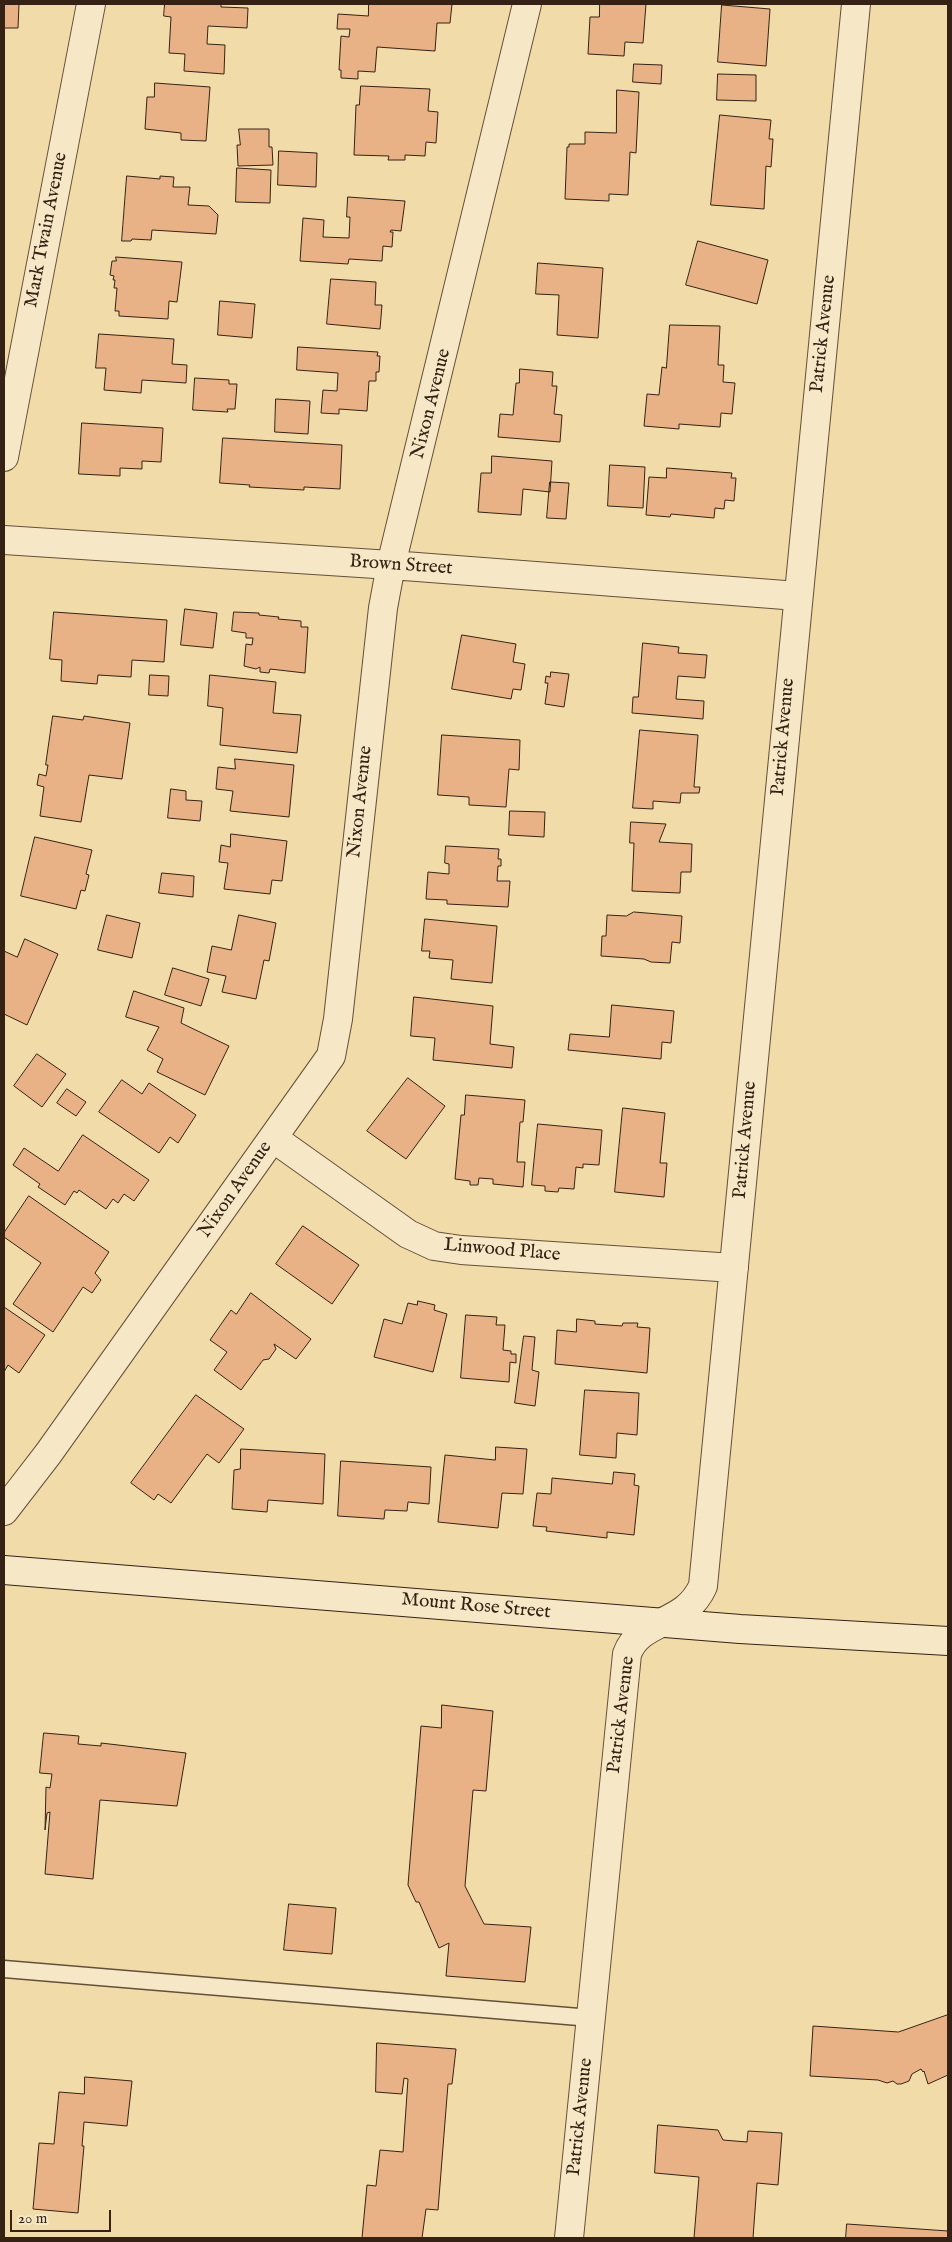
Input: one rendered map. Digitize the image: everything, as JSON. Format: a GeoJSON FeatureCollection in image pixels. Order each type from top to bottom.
{"type":"FeatureCollection","features":[{"type":"Feature","properties":{"kind":"street","name":"Mark Twain Avenue"},"geometry":{"type":"LineString","coordinates":[[4,457],[91,4]]}},
{"type":"Feature","properties":{"kind":"street","name":"Nixon Avenue"},"geometry":{"type":"LineString","coordinates":[[4,1511],[48,1454],[331,1056],[374,674],[391,565],[447,341],[527,4]]}},
{"type":"Feature","properties":{"kind":"street","name":"Patrick Avenue"},"geometry":{"type":"LineString","coordinates":[[569,2238],[627,1654],[631,1643],[643,1632],[684,1612],[698,1598],[703,1586],[856,4]]}},
{"type":"Feature","properties":{"kind":"street","name":"Brown Street"},"geometry":{"type":"LineString","coordinates":[[4,540],[391,565],[798,596]]}},
{"type":"Feature","properties":{"kind":"street","name":"Linwood Place"},"geometry":{"type":"LineString","coordinates":[[273,1138],[408,1234],[434,1246],[734,1268]]}},
{"type":"Feature","properties":{"kind":"street","name":"Mount Rose Street"},"geometry":{"type":"LineString","coordinates":[[4,1570],[664,1622],[948,1641]]}},
{"type":"Feature","properties":{"kind":"lane"},"geometry":{"type":"LineString","coordinates":[[4,1969],[591,2018]]}},
{"type":"Feature","properties":{"kind":"building"},"geometry":{"type":"Polygon","coordinates":[[[4,4],[19,4],[18,28],[4,28],[4,4]]]}},
{"type":"Feature","properties":{"kind":"building"},"geometry":{"type":"Polygon","coordinates":[[[165,4],[221,4],[221,7],[248,8],[247,28],[208,26],[207,44],[225,45],[224,74],[184,71],[185,54],[169,53],[171,17],[164,16],[165,4]]]}},
{"type":"Feature","properties":{"kind":"building"},"geometry":{"type":"Polygon","coordinates":[[[369,4],[452,4],[450,23],[437,23],[435,51],[377,47],[375,72],[358,71],[358,79],[341,78],[341,70],[339,70],[341,36],[349,37],[350,29],[337,29],[338,14],[368,16],[369,4]]]}},
{"type":"Feature","properties":{"kind":"building"},"geometry":{"type":"Polygon","coordinates":[[[600,4],[646,4],[643,43],[625,42],[624,56],[588,54],[590,17],[599,17],[600,4]]]}},
{"type":"Feature","properties":{"kind":"building"},"geometry":{"type":"Polygon","coordinates":[[[722,5],[770,9],[766,66],[718,62],[722,5]]]}},
{"type":"Feature","properties":{"kind":"building"},"geometry":{"type":"Polygon","coordinates":[[[634,64],[662,65],[661,84],[633,82],[634,64]]]}},
{"type":"Feature","properties":{"kind":"building"},"geometry":{"type":"Polygon","coordinates":[[[718,74],[756,75],[756,101],[717,100],[718,74]]]}},
{"type":"Feature","properties":{"kind":"building"},"geometry":{"type":"Polygon","coordinates":[[[155,83],[210,87],[206,141],[181,140],[181,133],[145,129],[147,97],[154,97],[155,83]]]}},
{"type":"Feature","properties":{"kind":"building"},"geometry":{"type":"Polygon","coordinates":[[[361,86],[430,89],[428,111],[438,112],[436,143],[426,142],[425,156],[405,155],[405,160],[388,160],[389,156],[354,155],[356,105],[359,105],[361,86]]]}},
{"type":"Feature","properties":{"kind":"building"},"geometry":{"type":"Polygon","coordinates":[[[617,90],[639,92],[636,153],[630,152],[628,195],[609,194],[609,201],[565,199],[567,147],[569,147],[569,144],[585,144],[585,132],[616,133],[617,90]]]}},
{"type":"Feature","properties":{"kind":"building"},"geometry":{"type":"Polygon","coordinates":[[[720,115],[771,120],[769,139],[773,139],[771,167],[766,166],[764,209],[711,205],[720,115]]]}},
{"type":"Feature","properties":{"kind":"building"},"geometry":{"type":"Polygon","coordinates":[[[239,129],[269,129],[269,147],[272,147],[273,165],[238,166],[237,145],[240,145],[239,129]]]}},
{"type":"Feature","properties":{"kind":"building"},"geometry":{"type":"Polygon","coordinates":[[[279,151],[317,153],[316,187],[278,185],[279,151]]]}},
{"type":"Feature","properties":{"kind":"building"},"geometry":{"type":"Polygon","coordinates":[[[237,168],[271,170],[270,203],[236,202],[237,168]]]}},
{"type":"Feature","properties":{"kind":"building"},"geometry":{"type":"Polygon","coordinates":[[[127,176],[160,179],[160,176],[174,177],[173,187],[190,187],[188,205],[209,206],[218,215],[216,234],[152,230],[151,240],[132,239],[131,241],[122,241],[127,176]]]}},
{"type":"Feature","properties":{"kind":"building"},"geometry":{"type":"Polygon","coordinates":[[[348,197],[405,201],[401,231],[391,230],[390,232],[393,232],[392,247],[383,246],[382,261],[349,259],[348,264],[300,261],[303,218],[324,220],[323,237],[349,238],[350,217],[347,217],[348,197]]]}},
{"type":"Feature","properties":{"kind":"building"},"geometry":{"type":"Polygon","coordinates":[[[698,241],[768,260],[757,304],[686,285],[698,241]]]}},
{"type":"Feature","properties":{"kind":"building"},"geometry":{"type":"Polygon","coordinates":[[[116,257],[182,262],[177,302],[169,301],[168,319],[119,316],[119,311],[115,311],[117,288],[114,288],[114,276],[110,275],[112,261],[116,261],[116,257]]]}},
{"type":"Feature","properties":{"kind":"building"},"geometry":{"type":"Polygon","coordinates":[[[538,263],[603,268],[598,338],[557,335],[559,295],[536,294],[538,263]]]}},
{"type":"Feature","properties":{"kind":"building"},"geometry":{"type":"Polygon","coordinates":[[[331,279],[376,282],[375,305],[382,305],[380,329],[327,324],[331,279]]]}},
{"type":"Feature","properties":{"kind":"building"},"geometry":{"type":"Polygon","coordinates":[[[220,301],[255,304],[252,338],[218,335],[220,301]]]}},
{"type":"Feature","properties":{"kind":"building"},"geometry":{"type":"Polygon","coordinates":[[[670,325],[720,326],[718,365],[724,365],[723,382],[735,383],[732,414],[721,413],[720,427],[679,424],[679,429],[644,426],[647,394],[659,395],[662,367],[666,368],[670,325]]]}},
{"type":"Feature","properties":{"kind":"building"},"geometry":{"type":"Polygon","coordinates":[[[99,334],[174,339],[172,364],[187,365],[186,383],[142,380],[141,393],[104,390],[106,368],[96,368],[99,334]]]}},
{"type":"Feature","properties":{"kind":"building"},"geometry":{"type":"Polygon","coordinates":[[[298,347],[378,352],[377,356],[380,356],[379,372],[376,372],[376,381],[369,381],[367,411],[339,409],[339,414],[321,413],[323,390],[337,391],[338,373],[297,370],[298,347]]]}},
{"type":"Feature","properties":{"kind":"building"},"geometry":{"type":"Polygon","coordinates":[[[520,369],[553,372],[552,386],[557,386],[554,414],[562,415],[560,442],[498,437],[500,414],[513,415],[516,383],[519,383],[520,369]]]}},
{"type":"Feature","properties":{"kind":"building"},"geometry":{"type":"Polygon","coordinates":[[[195,378],[229,380],[229,384],[237,384],[235,409],[227,409],[228,412],[193,410],[195,378]]]}},
{"type":"Feature","properties":{"kind":"building"},"geometry":{"type":"Polygon","coordinates":[[[276,399],[310,401],[308,434],[275,432],[276,399]]]}},
{"type":"Feature","properties":{"kind":"building"},"geometry":{"type":"Polygon","coordinates":[[[82,423],[163,428],[161,462],[142,461],[142,469],[120,468],[120,476],[79,474],[82,423]]]}},
{"type":"Feature","properties":{"kind":"building"},"geometry":{"type":"Polygon","coordinates":[[[223,438],[342,445],[340,489],[304,487],[304,490],[249,487],[250,485],[220,483],[223,438]]]}},
{"type":"Feature","properties":{"kind":"building"},"geometry":{"type":"Polygon","coordinates":[[[492,456],[552,461],[550,492],[523,489],[521,515],[478,512],[481,473],[491,473],[492,456]]]}},
{"type":"Feature","properties":{"kind":"building"},"geometry":{"type":"Polygon","coordinates":[[[610,465],[645,467],[643,508],[608,506],[610,465]]]}},
{"type":"Feature","properties":{"kind":"building"},"geometry":{"type":"Polygon","coordinates":[[[667,468],[732,473],[731,478],[736,478],[734,501],[725,500],[724,509],[715,508],[714,518],[671,514],[670,517],[646,515],[649,477],[666,478],[667,468]]]}},
{"type":"Feature","properties":{"kind":"building"},"geometry":{"type":"Polygon","coordinates":[[[550,482],[569,483],[566,519],[547,518],[550,482]]]}},
{"type":"Feature","properties":{"kind":"building"},"geometry":{"type":"Polygon","coordinates":[[[185,609],[217,613],[213,648],[181,645],[185,609]]]}},
{"type":"Feature","properties":{"kind":"building"},"geometry":{"type":"Polygon","coordinates":[[[54,612],[167,620],[164,662],[132,660],[131,677],[98,675],[97,684],[61,681],[62,660],[50,659],[54,612]]]}},
{"type":"Feature","properties":{"kind":"building"},"geometry":{"type":"Polygon","coordinates":[[[234,612],[259,613],[259,615],[279,617],[278,619],[301,621],[301,627],[308,627],[305,673],[270,669],[269,673],[260,672],[260,667],[256,669],[244,666],[246,644],[252,645],[253,638],[246,638],[246,633],[232,631],[234,612]]]}},
{"type":"Feature","properties":{"kind":"building"},"geometry":{"type":"Polygon","coordinates":[[[462,635],[516,644],[513,662],[525,664],[521,690],[513,689],[511,699],[452,689],[462,635]]]}},
{"type":"Feature","properties":{"kind":"building"},"geometry":{"type":"Polygon","coordinates":[[[643,643],[679,647],[678,653],[707,655],[705,678],[678,676],[676,699],[704,701],[703,719],[632,713],[633,697],[638,697],[643,643]]]}},
{"type":"Feature","properties":{"kind":"building"},"geometry":{"type":"Polygon","coordinates":[[[551,672],[569,674],[564,707],[545,704],[548,683],[545,683],[546,676],[550,677],[551,672]]]}},
{"type":"Feature","properties":{"kind":"building"},"geometry":{"type":"Polygon","coordinates":[[[150,675],[169,676],[168,696],[149,695],[150,675]]]}},
{"type":"Feature","properties":{"kind":"building"},"geometry":{"type":"Polygon","coordinates":[[[210,675],[276,682],[273,713],[301,715],[297,753],[220,745],[223,708],[208,706],[210,675]]]}},
{"type":"Feature","properties":{"kind":"building"},"geometry":{"type":"Polygon","coordinates":[[[53,716],[83,720],[84,716],[130,723],[122,779],[89,775],[81,822],[40,816],[44,787],[37,785],[39,774],[46,776],[53,716]]]}},
{"type":"Feature","properties":{"kind":"building"},"geometry":{"type":"Polygon","coordinates":[[[640,730],[698,735],[694,787],[700,787],[699,793],[681,793],[680,803],[653,801],[653,809],[633,808],[640,730]]]}},
{"type":"Feature","properties":{"kind":"building"},"geometry":{"type":"Polygon","coordinates":[[[442,735],[520,740],[519,770],[509,769],[506,807],[469,805],[469,797],[438,795],[442,735]]]}},
{"type":"Feature","properties":{"kind":"building"},"geometry":{"type":"Polygon","coordinates":[[[235,759],[294,765],[289,817],[230,811],[233,791],[216,789],[218,767],[235,769],[235,759]]]}},
{"type":"Feature","properties":{"kind":"building"},"geometry":{"type":"Polygon","coordinates":[[[171,789],[186,791],[186,800],[202,801],[200,821],[168,818],[171,789]]]}},
{"type":"Feature","properties":{"kind":"building"},"geometry":{"type":"Polygon","coordinates":[[[510,811],[545,812],[544,837],[509,835],[510,811]]]}},
{"type":"Feature","properties":{"kind":"building"},"geometry":{"type":"Polygon","coordinates":[[[631,822],[666,824],[659,842],[692,844],[691,872],[681,872],[680,893],[632,891],[634,843],[630,843],[631,822]]]}},
{"type":"Feature","properties":{"kind":"building"},"geometry":{"type":"Polygon","coordinates":[[[231,834],[287,841],[282,881],[272,880],[270,894],[224,889],[228,863],[219,862],[221,845],[230,847],[231,834]]]}},
{"type":"Feature","properties":{"kind":"building"},"geometry":{"type":"Polygon","coordinates":[[[35,837],[92,850],[86,874],[89,875],[85,891],[81,890],[76,909],[21,896],[35,837]]]}},
{"type":"Feature","properties":{"kind":"building"},"geometry":{"type":"Polygon","coordinates":[[[446,846],[499,849],[498,859],[501,859],[501,866],[498,866],[497,881],[510,881],[508,907],[447,904],[447,900],[426,899],[428,872],[449,874],[449,864],[445,863],[446,846]]]}},
{"type":"Feature","properties":{"kind":"building"},"geometry":{"type":"Polygon","coordinates":[[[162,873],[194,876],[193,897],[159,893],[162,873]]]}},
{"type":"Feature","properties":{"kind":"building"},"geometry":{"type":"Polygon","coordinates":[[[634,912],[682,916],[680,943],[672,942],[670,963],[601,956],[602,936],[606,936],[607,915],[626,916],[634,912]]]}},
{"type":"Feature","properties":{"kind":"building"},"geometry":{"type":"Polygon","coordinates":[[[107,915],[140,923],[132,958],[98,950],[107,915]]]}},
{"type":"Feature","properties":{"kind":"building"},"geometry":{"type":"Polygon","coordinates":[[[239,915],[276,923],[269,961],[264,960],[256,999],[222,992],[226,976],[207,972],[212,946],[231,950],[239,915]]]}},
{"type":"Feature","properties":{"kind":"building"},"geometry":{"type":"Polygon","coordinates":[[[425,919],[497,926],[492,983],[451,979],[453,960],[429,958],[430,951],[422,951],[425,919]]]}},
{"type":"Feature","properties":{"kind":"building"},"geometry":{"type":"Polygon","coordinates":[[[25,939],[58,954],[27,1025],[4,1014],[4,951],[17,957],[25,939]]]}},
{"type":"Feature","properties":{"kind":"building"},"geometry":{"type":"Polygon","coordinates":[[[173,968],[209,979],[201,1006],[165,995],[173,968]]]}},
{"type":"Feature","properties":{"kind":"building"},"geometry":{"type":"Polygon","coordinates":[[[134,991],[184,1008],[181,1023],[229,1046],[205,1095],[157,1072],[163,1059],[147,1050],[159,1027],[126,1017],[134,991]]]}},
{"type":"Feature","properties":{"kind":"building"},"geometry":{"type":"Polygon","coordinates":[[[414,997],[493,1006],[490,1044],[514,1047],[512,1068],[433,1060],[435,1038],[411,1036],[414,997]]]}},
{"type":"Feature","properties":{"kind":"building"},"geometry":{"type":"Polygon","coordinates":[[[612,1005],[674,1011],[671,1043],[662,1042],[661,1059],[568,1050],[570,1034],[609,1037],[612,1005]]]}},
{"type":"Feature","properties":{"kind":"building"},"geometry":{"type":"Polygon","coordinates":[[[37,1054],[66,1074],[42,1107],[14,1086],[37,1054]]]}},
{"type":"Feature","properties":{"kind":"building"},"geometry":{"type":"Polygon","coordinates":[[[408,1078],[445,1106],[406,1159],[367,1131],[408,1078]]]}},
{"type":"Feature","properties":{"kind":"building"},"geometry":{"type":"Polygon","coordinates":[[[122,1080],[142,1094],[149,1083],[196,1115],[178,1143],[170,1137],[159,1153],[99,1112],[122,1080]]]}},
{"type":"Feature","properties":{"kind":"building"},"geometry":{"type":"Polygon","coordinates":[[[67,1089],[86,1102],[76,1116],[57,1103],[67,1089]]]}},
{"type":"Feature","properties":{"kind":"building"},"geometry":{"type":"Polygon","coordinates":[[[466,1095],[525,1100],[523,1122],[520,1122],[517,1162],[525,1162],[523,1187],[493,1184],[493,1179],[479,1178],[478,1185],[470,1185],[470,1181],[455,1179],[461,1115],[464,1115],[466,1095]]]}},
{"type":"Feature","properties":{"kind":"building"},"geometry":{"type":"Polygon","coordinates":[[[623,1108],[665,1113],[660,1163],[667,1163],[664,1197],[615,1192],[623,1108]]]}},
{"type":"Feature","properties":{"kind":"building"},"geometry":{"type":"Polygon","coordinates":[[[538,1124],[602,1130],[599,1165],[583,1164],[583,1168],[576,1167],[574,1189],[559,1188],[558,1192],[545,1191],[545,1186],[532,1185],[538,1124]]]}},
{"type":"Feature","properties":{"kind":"building"},"geometry":{"type":"Polygon","coordinates":[[[83,1135],[149,1180],[134,1201],[124,1194],[118,1203],[113,1199],[106,1209],[79,1190],[77,1193],[74,1191],[65,1205],[38,1187],[40,1184],[13,1165],[24,1148],[58,1171],[83,1135]]]}},
{"type":"Feature","properties":{"kind":"building"},"geometry":{"type":"Polygon","coordinates":[[[29,1196],[109,1252],[95,1273],[101,1280],[92,1293],[83,1287],[53,1332],[13,1304],[41,1263],[4,1237],[4,1233],[29,1196]]]}},
{"type":"Feature","properties":{"kind":"building"},"geometry":{"type":"Polygon","coordinates":[[[303,1226],[359,1265],[332,1304],[276,1264],[303,1226]]]}},
{"type":"Feature","properties":{"kind":"building"},"geometry":{"type":"Polygon","coordinates":[[[251,1293],[311,1339],[296,1359],[274,1344],[276,1349],[269,1359],[263,1360],[241,1390],[214,1370],[227,1352],[210,1340],[231,1310],[236,1314],[251,1293]]]}},
{"type":"Feature","properties":{"kind":"building"},"geometry":{"type":"Polygon","coordinates":[[[418,1301],[435,1305],[434,1310],[447,1314],[433,1372],[374,1357],[384,1319],[402,1324],[408,1303],[417,1305],[418,1301]]]}},
{"type":"Feature","properties":{"kind":"building"},"geometry":{"type":"Polygon","coordinates":[[[4,1307],[45,1335],[19,1373],[8,1365],[4,1372],[4,1307]]]}},
{"type":"Feature","properties":{"kind":"building"},"geometry":{"type":"Polygon","coordinates":[[[466,1315],[497,1317],[496,1325],[505,1325],[503,1350],[516,1354],[516,1363],[510,1362],[509,1382],[461,1378],[466,1315]]]}},
{"type":"Feature","properties":{"kind":"building"},"geometry":{"type":"Polygon","coordinates":[[[577,1319],[595,1321],[595,1324],[622,1326],[623,1323],[638,1323],[637,1327],[650,1328],[647,1373],[555,1364],[557,1330],[576,1332],[577,1319]]]}},
{"type":"Feature","properties":{"kind":"building"},"geometry":{"type":"Polygon","coordinates":[[[524,1336],[535,1337],[532,1370],[539,1372],[535,1406],[515,1403],[524,1336]]]}},
{"type":"Feature","properties":{"kind":"building"},"geometry":{"type":"Polygon","coordinates":[[[585,1390],[639,1393],[637,1435],[617,1433],[616,1458],[580,1455],[585,1390]]]}},
{"type":"Feature","properties":{"kind":"building"},"geometry":{"type":"Polygon","coordinates":[[[196,1395],[244,1429],[219,1463],[207,1454],[171,1503],[158,1494],[154,1500],[131,1483],[196,1395]]]}},
{"type":"Feature","properties":{"kind":"building"},"geometry":{"type":"Polygon","coordinates":[[[496,1447],[527,1449],[523,1494],[502,1493],[498,1528],[438,1522],[445,1455],[495,1460],[496,1447]]]}},
{"type":"Feature","properties":{"kind":"building"},"geometry":{"type":"Polygon","coordinates":[[[241,1449],[325,1454],[323,1504],[268,1500],[267,1512],[232,1509],[234,1470],[240,1469],[241,1449]]]}},
{"type":"Feature","properties":{"kind":"building"},"geometry":{"type":"Polygon","coordinates":[[[341,1461],[431,1467],[429,1504],[408,1502],[407,1511],[385,1510],[384,1519],[338,1516],[341,1461]]]}},
{"type":"Feature","properties":{"kind":"building"},"geometry":{"type":"Polygon","coordinates":[[[614,1472],[635,1474],[634,1485],[639,1486],[634,1535],[607,1532],[607,1538],[546,1531],[547,1527],[533,1526],[537,1493],[551,1494],[552,1478],[612,1484],[614,1472]]]}},
{"type":"Feature","properties":{"kind":"building"},"geometry":{"type":"Polygon","coordinates":[[[442,1705],[493,1711],[486,1791],[473,1790],[465,1886],[484,1924],[531,1927],[525,1982],[446,1976],[449,1943],[439,1948],[419,1902],[416,1902],[408,1885],[421,1726],[441,1728],[442,1705]]]}},
{"type":"Feature","properties":{"kind":"building"},"geometry":{"type":"Polygon","coordinates":[[[44,1733],[79,1736],[78,1744],[101,1746],[101,1743],[186,1753],[177,1806],[100,1800],[93,1879],[45,1874],[50,1812],[47,1813],[45,1830],[46,1787],[50,1788],[52,1774],[40,1773],[44,1733]]]}},
{"type":"Feature","properties":{"kind":"building"},"geometry":{"type":"Polygon","coordinates":[[[289,1904],[336,1908],[332,1954],[284,1950],[289,1904]]]}},
{"type":"Feature","properties":{"kind":"building"},"geometry":{"type":"Polygon","coordinates":[[[948,2015],[948,2075],[928,2084],[924,2071],[921,2069],[912,2074],[909,2081],[901,2084],[893,2081],[887,2083],[878,2080],[810,2076],[813,2026],[898,2032],[948,2015]]]}},
{"type":"Feature","properties":{"kind":"building"},"geometry":{"type":"Polygon","coordinates":[[[377,2043],[456,2049],[452,2084],[448,2084],[438,2210],[426,2209],[422,2238],[362,2238],[367,2185],[376,2186],[380,2150],[403,2152],[408,2079],[404,2078],[402,2094],[376,2092],[377,2043]]]}},
{"type":"Feature","properties":{"kind":"building"},"geometry":{"type":"Polygon","coordinates":[[[85,2077],[132,2081],[127,2126],[84,2122],[82,2146],[84,2146],[78,2213],[33,2209],[39,2143],[54,2144],[59,2092],[84,2094],[85,2077]]]}},
{"type":"Feature","properties":{"kind":"building"},"geometry":{"type":"Polygon","coordinates":[[[658,2125],[718,2130],[723,2140],[747,2142],[748,2131],[782,2133],[778,2185],[757,2183],[753,2238],[694,2238],[699,2177],[655,2173],[658,2125]]]}},
{"type":"Feature","properties":{"kind":"building"},"geometry":{"type":"Polygon","coordinates":[[[847,2224],[948,2231],[948,2238],[846,2238],[847,2224]]]}}]}
